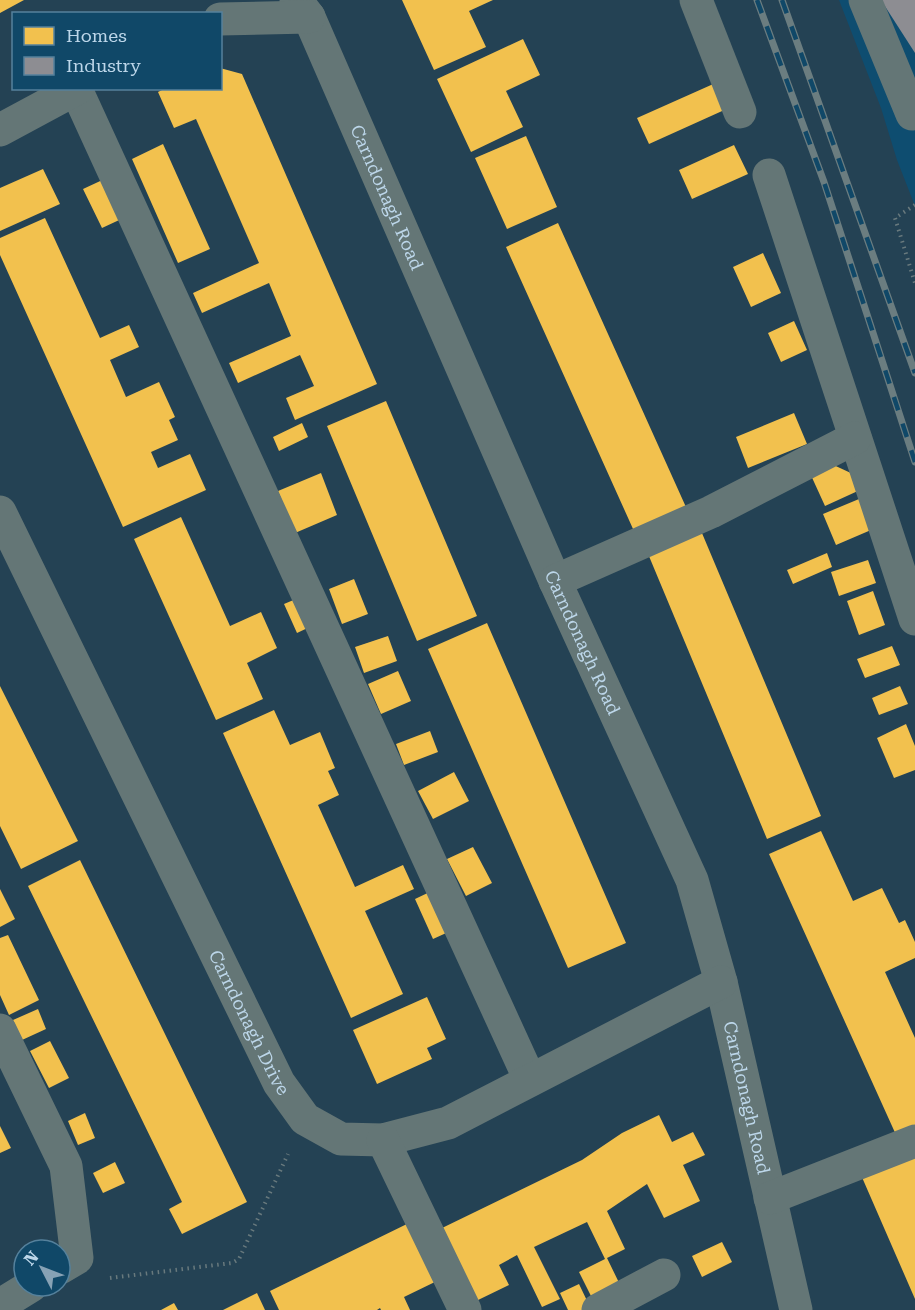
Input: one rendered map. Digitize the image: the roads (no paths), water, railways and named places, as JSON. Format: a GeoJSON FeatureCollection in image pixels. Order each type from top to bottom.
{"type":"FeatureCollection","features":[{"type":"Feature","properties":{"kind":"street"},"geometry":{"type":"LineString","coordinates":[[696,0],[740,112]]}},
{"type":"Feature","properties":{"kind":"street"},"geometry":{"type":"LineString","coordinates":[[866,0],[912,114],[915,112]]}},
{"type":"Feature","properties":{"kind":"street"},"geometry":{"type":"LineString","coordinates":[[222,19],[303,8]]}},
{"type":"Feature","properties":{"kind":"street","name":"Carndonagh Road"},"geometry":{"type":"LineString","coordinates":[[303,8],[555,581],[692,880],[721,982],[796,1310]]}},
{"type":"Feature","properties":{"kind":"street"},"geometry":{"type":"LineString","coordinates":[[0,130],[75,90]]}},
{"type":"Feature","properties":{"kind":"street"},"geometry":{"type":"LineString","coordinates":[[77,90],[530,1080]]}},
{"type":"Feature","properties":{"kind":"street"},"geometry":{"type":"LineString","coordinates":[[769,175],[915,619]]}},
{"type":"Feature","properties":{"kind":"street"},"geometry":{"type":"LineString","coordinates":[[555,581],[711,512],[855,438]]}},
{"type":"Feature","properties":{"kind":"street","name":"Carndonagh Drive"},"geometry":{"type":"LineString","coordinates":[[0,512],[279,1083],[305,1119],[341,1139],[383,1140],[448,1123],[721,982]]}},
{"type":"Feature","properties":{"kind":"street"},"geometry":{"type":"LineString","coordinates":[[0,1030],[66,1166],[67,1238]]}},
{"type":"Feature","properties":{"kind":"street"},"geometry":{"type":"LineString","coordinates":[[383,1140],[465,1310]]}},
{"type":"Feature","properties":{"kind":"street"},"geometry":{"type":"LineString","coordinates":[[770,1198],[915,1141]]}},
{"type":"Feature","properties":{"kind":"street"},"geometry":{"type":"LineString","coordinates":[[598,1310],[664,1275]]}},
{"type":"Feature","properties":{"kind":"railway"},"geometry":{"type":"LineString","coordinates":[[757,0],[824,182],[915,462]]}},
{"type":"Feature","properties":{"kind":"railway"},"geometry":{"type":"LineString","coordinates":[[782,0],[915,373]]}}]}
